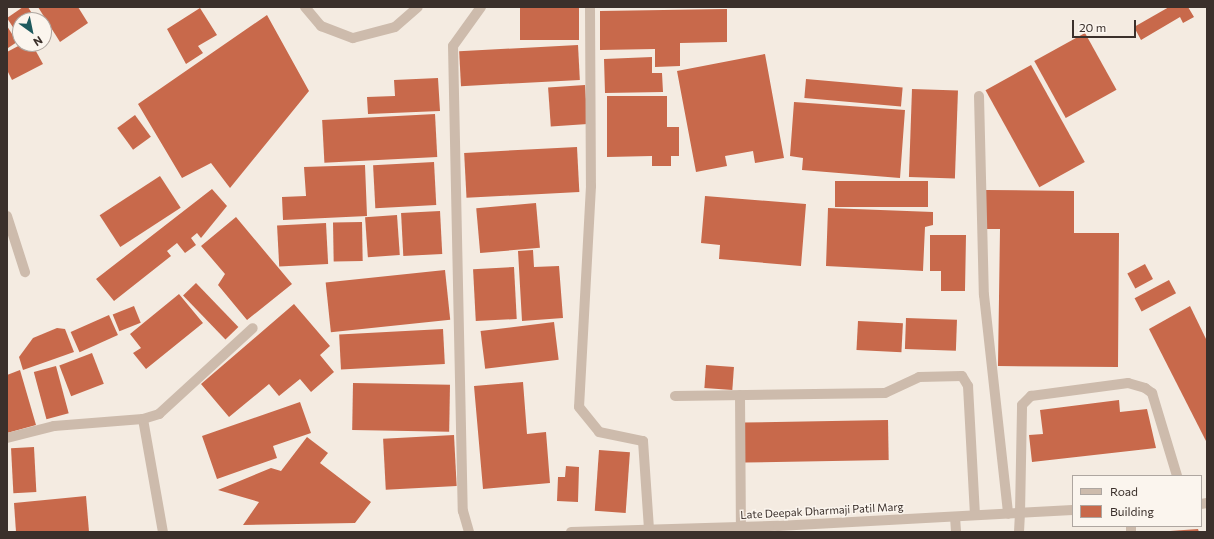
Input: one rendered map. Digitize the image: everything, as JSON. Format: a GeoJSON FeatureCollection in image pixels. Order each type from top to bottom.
{"type":"FeatureCollection","features":[{"type":"Feature","properties":{"kind":"street"},"geometry":{"type":"LineString","coordinates":[[305,7],[321,26],[354,38],[395,27],[418,7]]}},
{"type":"Feature","properties":{"kind":"street"},"geometry":{"type":"LineString","coordinates":[[469,532],[463,511],[453,46],[481,7]]}},
{"type":"Feature","properties":{"kind":"street"},"geometry":{"type":"LineString","coordinates":[[590,7],[591,186],[579,407],[599,432],[643,441],[649,530]]}},
{"type":"Feature","properties":{"kind":"street"},"geometry":{"type":"LineString","coordinates":[[979,96],[984,295],[1008,514]]}},
{"type":"Feature","properties":{"kind":"street"},"geometry":{"type":"LineString","coordinates":[[7,216],[25,272]]}},
{"type":"Feature","properties":{"kind":"street"},"geometry":{"type":"LineString","coordinates":[[7,438],[54,426],[143,419],[172,403],[253,328]]}},
{"type":"Feature","properties":{"kind":"street"},"geometry":{"type":"LineString","coordinates":[[675,396],[885,393],[919,377],[962,376],[968,386],[975,515]]}},
{"type":"Feature","properties":{"kind":"street"},"geometry":{"type":"LineString","coordinates":[[1019,532],[1022,405],[1032,396],[1128,383],[1146,388],[1152,393],[1177,475]]}},
{"type":"Feature","properties":{"kind":"street"},"geometry":{"type":"LineString","coordinates":[[740,395],[741,527]]}},
{"type":"Feature","properties":{"kind":"street"},"geometry":{"type":"LineString","coordinates":[[143,419],[163,532]]}},
{"type":"Feature","properties":{"kind":"street","name":"Late Deepak Dharmaji Patil Marg"},"geometry":{"type":"LineString","coordinates":[[571,532],[741,527],[778,529],[815,528],[975,515],[1072,510]]}},
{"type":"Feature","properties":{"kind":"street"},"geometry":{"type":"LineString","coordinates":[[955,517],[956,532]]}},
{"type":"Feature","properties":{"kind":"building"},"geometry":{"type":"Polygon","coordinates":[[[23,7],[28,7],[31,12],[16,12],[23,7]]]}},
{"type":"Feature","properties":{"kind":"building"},"geometry":{"type":"Polygon","coordinates":[[[38,7],[78,7],[88,23],[60,42],[52,29],[52,12],[41,12],[38,7]]]}},
{"type":"Feature","properties":{"kind":"building"},"geometry":{"type":"Polygon","coordinates":[[[520,7],[579,7],[579,40],[520,40],[520,7]]]}},
{"type":"Feature","properties":{"kind":"building"},"geometry":{"type":"Polygon","coordinates":[[[1169,7],[1188,7],[1194,17],[1183,23],[1180,17],[1141,40],[1134,27],[1169,7]]]}},
{"type":"Feature","properties":{"kind":"building"},"geometry":{"type":"Polygon","coordinates":[[[200,8],[217,35],[198,46],[203,53],[186,64],[167,29],[200,8]]]}},
{"type":"Feature","properties":{"kind":"building"},"geometry":{"type":"Polygon","coordinates":[[[727,9],[727,42],[680,43],[680,66],[655,67],[655,49],[600,50],[600,11],[727,9]]]}},
{"type":"Feature","properties":{"kind":"building"},"geometry":{"type":"Polygon","coordinates":[[[12,15],[12,26],[7,18],[12,15]]]}},
{"type":"Feature","properties":{"kind":"building"},"geometry":{"type":"Polygon","coordinates":[[[267,15],[309,91],[230,188],[211,163],[182,178],[138,104],[267,15]]]}},
{"type":"Feature","properties":{"kind":"building"},"geometry":{"type":"Polygon","coordinates":[[[7,26],[12,34],[12,45],[8,48],[7,26]]]}},
{"type":"Feature","properties":{"kind":"building"},"geometry":{"type":"Polygon","coordinates":[[[1085,33],[1117,90],[1066,118],[1034,61],[1085,33]]]}},
{"type":"Feature","properties":{"kind":"building"},"geometry":{"type":"Polygon","coordinates":[[[578,45],[580,80],[461,86],[459,51],[578,45]]]}},
{"type":"Feature","properties":{"kind":"building"},"geometry":{"type":"Polygon","coordinates":[[[12,49],[12,52],[36,52],[43,64],[12,80],[7,70],[7,52],[12,49]]]}},
{"type":"Feature","properties":{"kind":"building"},"geometry":{"type":"Polygon","coordinates":[[[765,54],[784,158],[755,163],[753,151],[725,156],[727,166],[696,172],[677,71],[765,54]]]}},
{"type":"Feature","properties":{"kind":"building"},"geometry":{"type":"Polygon","coordinates":[[[652,57],[652,73],[662,73],[663,92],[605,93],[604,59],[652,57]]]}},
{"type":"Feature","properties":{"kind":"building"},"geometry":{"type":"Polygon","coordinates":[[[1031,65],[1085,162],[1039,187],[986,90],[1031,65]]]}},
{"type":"Feature","properties":{"kind":"building"},"geometry":{"type":"Polygon","coordinates":[[[438,78],[440,111],[368,114],[367,97],[395,96],[394,80],[438,78]]]}},
{"type":"Feature","properties":{"kind":"building"},"geometry":{"type":"Polygon","coordinates":[[[806,79],[903,87],[901,106],[804,98],[806,79]]]}},
{"type":"Feature","properties":{"kind":"building"},"geometry":{"type":"Polygon","coordinates":[[[585,85],[588,124],[551,126],[548,88],[585,85]]]}},
{"type":"Feature","properties":{"kind":"building"},"geometry":{"type":"Polygon","coordinates":[[[912,89],[958,91],[955,179],[909,177],[912,89]]]}},
{"type":"Feature","properties":{"kind":"building"},"geometry":{"type":"Polygon","coordinates":[[[607,96],[667,96],[667,127],[679,127],[679,156],[671,156],[671,166],[652,166],[652,156],[607,157],[607,96]]]}},
{"type":"Feature","properties":{"kind":"building"},"geometry":{"type":"Polygon","coordinates":[[[794,102],[905,110],[900,178],[802,170],[803,158],[790,156],[794,102]]]}},
{"type":"Feature","properties":{"kind":"building"},"geometry":{"type":"Polygon","coordinates":[[[435,114],[437,157],[324,163],[322,120],[435,114]]]}},
{"type":"Feature","properties":{"kind":"building"},"geometry":{"type":"Polygon","coordinates":[[[135,115],[151,137],[133,150],[117,128],[135,115]]]}},
{"type":"Feature","properties":{"kind":"building"},"geometry":{"type":"Polygon","coordinates":[[[577,147],[579,192],[467,198],[464,153],[577,147]]]}},
{"type":"Feature","properties":{"kind":"building"},"geometry":{"type":"Polygon","coordinates":[[[434,162],[436,205],[375,208],[373,165],[434,162]]]}},
{"type":"Feature","properties":{"kind":"building"},"geometry":{"type":"Polygon","coordinates":[[[365,165],[367,216],[283,220],[282,197],[306,196],[304,167],[365,165]]]}},
{"type":"Feature","properties":{"kind":"building"},"geometry":{"type":"Polygon","coordinates":[[[160,176],[181,208],[120,247],[100,215],[160,176]]]}},
{"type":"Feature","properties":{"kind":"building"},"geometry":{"type":"Polygon","coordinates":[[[835,181],[928,181],[928,207],[835,207],[835,181]]]}},
{"type":"Feature","properties":{"kind":"building"},"geometry":{"type":"Polygon","coordinates":[[[212,189],[227,206],[201,238],[197,233],[191,238],[196,245],[185,253],[177,243],[167,251],[171,256],[114,301],[96,279],[212,189]]]}},
{"type":"Feature","properties":{"kind":"building"},"geometry":{"type":"Polygon","coordinates":[[[986,190],[1074,191],[1074,233],[1119,233],[1118,367],[998,366],[1000,229],[985,229],[986,190]]]}},
{"type":"Feature","properties":{"kind":"building"},"geometry":{"type":"Polygon","coordinates":[[[705,196],[806,204],[801,266],[719,259],[720,245],[701,243],[705,196]]]}},
{"type":"Feature","properties":{"kind":"building"},"geometry":{"type":"Polygon","coordinates":[[[536,203],[540,248],[480,253],[476,208],[536,203]]]}},
{"type":"Feature","properties":{"kind":"building"},"geometry":{"type":"Polygon","coordinates":[[[828,208],[933,212],[933,225],[925,227],[923,271],[826,266],[828,208]]]}},
{"type":"Feature","properties":{"kind":"building"},"geometry":{"type":"Polygon","coordinates":[[[440,211],[442,254],[403,256],[401,213],[440,211]]]}},
{"type":"Feature","properties":{"kind":"building"},"geometry":{"type":"Polygon","coordinates":[[[397,215],[400,255],[368,257],[365,217],[397,215]]]}},
{"type":"Feature","properties":{"kind":"building"},"geometry":{"type":"Polygon","coordinates":[[[236,217],[292,284],[247,320],[218,285],[225,274],[201,246],[236,217]]]}},
{"type":"Feature","properties":{"kind":"building"},"geometry":{"type":"Polygon","coordinates":[[[362,222],[363,261],[334,262],[333,223],[362,222]]]}},
{"type":"Feature","properties":{"kind":"building"},"geometry":{"type":"Polygon","coordinates":[[[326,223],[328,264],[279,267],[277,226],[326,223]]]}},
{"type":"Feature","properties":{"kind":"building"},"geometry":{"type":"Polygon","coordinates":[[[930,235],[966,235],[965,291],[941,291],[941,271],[930,271],[930,235]]]}},
{"type":"Feature","properties":{"kind":"building"},"geometry":{"type":"Polygon","coordinates":[[[533,250],[534,267],[559,266],[563,318],[522,321],[518,251],[533,250]]]}},
{"type":"Feature","properties":{"kind":"building"},"geometry":{"type":"Polygon","coordinates":[[[1145,264],[1153,279],[1135,288],[1127,273],[1145,264]]]}},
{"type":"Feature","properties":{"kind":"building"},"geometry":{"type":"Polygon","coordinates":[[[514,267],[517,319],[476,321],[473,269],[514,267]]]}},
{"type":"Feature","properties":{"kind":"building"},"geometry":{"type":"Polygon","coordinates":[[[445,270],[450,320],[331,332],[326,283],[445,270]]]}},
{"type":"Feature","properties":{"kind":"building"},"geometry":{"type":"Polygon","coordinates":[[[1169,280],[1176,293],[1142,312],[1135,298],[1169,280]]]}},
{"type":"Feature","properties":{"kind":"building"},"geometry":{"type":"Polygon","coordinates":[[[196,283],[238,327],[225,339],[183,296],[196,283]]]}},
{"type":"Feature","properties":{"kind":"building"},"geometry":{"type":"Polygon","coordinates":[[[179,294],[203,323],[146,369],[133,353],[141,348],[130,334],[179,294]]]}},
{"type":"Feature","properties":{"kind":"building"},"geometry":{"type":"Polygon","coordinates":[[[294,304],[330,346],[320,355],[334,372],[311,392],[300,379],[279,396],[269,384],[229,417],[201,384],[294,304]]]}},
{"type":"Feature","properties":{"kind":"building"},"geometry":{"type":"Polygon","coordinates":[[[134,306],[141,323],[119,331],[113,315],[134,306]]]}},
{"type":"Feature","properties":{"kind":"building"},"geometry":{"type":"Polygon","coordinates":[[[1190,306],[1207,341],[1207,443],[1149,329],[1190,306]]]}},
{"type":"Feature","properties":{"kind":"building"},"geometry":{"type":"Polygon","coordinates":[[[109,315],[118,335],[80,352],[71,332],[109,315]]]}},
{"type":"Feature","properties":{"kind":"building"},"geometry":{"type":"Polygon","coordinates":[[[906,318],[957,320],[956,351],[905,349],[906,318]]]}},
{"type":"Feature","properties":{"kind":"building"},"geometry":{"type":"Polygon","coordinates":[[[858,321],[903,323],[901,352],[856,350],[858,321]]]}},
{"type":"Feature","properties":{"kind":"building"},"geometry":{"type":"Polygon","coordinates":[[[554,322],[559,360],[485,369],[481,331],[554,322]]]}},
{"type":"Feature","properties":{"kind":"building"},"geometry":{"type":"Polygon","coordinates":[[[57,328],[65,329],[74,352],[23,370],[19,357],[33,338],[57,328]]]}},
{"type":"Feature","properties":{"kind":"building"},"geometry":{"type":"Polygon","coordinates":[[[443,329],[445,364],[341,369],[339,334],[443,329]]]}},
{"type":"Feature","properties":{"kind":"building"},"geometry":{"type":"Polygon","coordinates":[[[92,353],[104,384],[71,396],[59,366],[92,353]]]}},
{"type":"Feature","properties":{"kind":"building"},"geometry":{"type":"Polygon","coordinates":[[[706,365],[734,367],[732,390],[704,388],[706,365]]]}},
{"type":"Feature","properties":{"kind":"building"},"geometry":{"type":"Polygon","coordinates":[[[56,366],[69,413],[46,419],[34,372],[56,366]]]}},
{"type":"Feature","properties":{"kind":"building"},"geometry":{"type":"Polygon","coordinates":[[[20,370],[36,425],[7,433],[7,375],[20,370]]]}},
{"type":"Feature","properties":{"kind":"building"},"geometry":{"type":"Polygon","coordinates":[[[523,382],[527,434],[546,432],[550,483],[483,489],[474,386],[523,382]]]}},
{"type":"Feature","properties":{"kind":"building"},"geometry":{"type":"Polygon","coordinates":[[[353,383],[450,385],[449,432],[352,430],[353,383]]]}},
{"type":"Feature","properties":{"kind":"building"},"geometry":{"type":"Polygon","coordinates":[[[1119,400],[1120,412],[1147,409],[1156,448],[1032,462],[1029,435],[1043,434],[1040,410],[1119,400]]]}},
{"type":"Feature","properties":{"kind":"building"},"geometry":{"type":"Polygon","coordinates":[[[300,402],[311,433],[273,446],[277,458],[217,479],[202,436],[300,402]]]}},
{"type":"Feature","properties":{"kind":"building"},"geometry":{"type":"Polygon","coordinates":[[[888,420],[889,460],[745,463],[744,423],[888,420]]]}},
{"type":"Feature","properties":{"kind":"building"},"geometry":{"type":"Polygon","coordinates":[[[454,435],[457,486],[386,490],[383,439],[454,435]]]}},
{"type":"Feature","properties":{"kind":"building"},"geometry":{"type":"Polygon","coordinates":[[[307,437],[328,453],[320,463],[371,502],[355,523],[243,525],[259,502],[218,490],[271,468],[281,471],[307,437]]]}},
{"type":"Feature","properties":{"kind":"building"},"geometry":{"type":"Polygon","coordinates":[[[34,447],[36,492],[13,493],[11,448],[34,447]]]}},
{"type":"Feature","properties":{"kind":"building"},"geometry":{"type":"Polygon","coordinates":[[[599,450],[630,452],[626,513],[595,511],[599,450]]]}},
{"type":"Feature","properties":{"kind":"building"},"geometry":{"type":"Polygon","coordinates":[[[566,466],[579,467],[578,502],[557,501],[558,477],[565,477],[566,466]]]}},
{"type":"Feature","properties":{"kind":"building"},"geometry":{"type":"Polygon","coordinates":[[[86,496],[89,532],[16,532],[14,503],[86,496]]]}},
{"type":"Feature","properties":{"kind":"building"},"geometry":{"type":"Polygon","coordinates":[[[1198,529],[1199,532],[1170,532],[1170,531],[1198,529]]]}}]}
